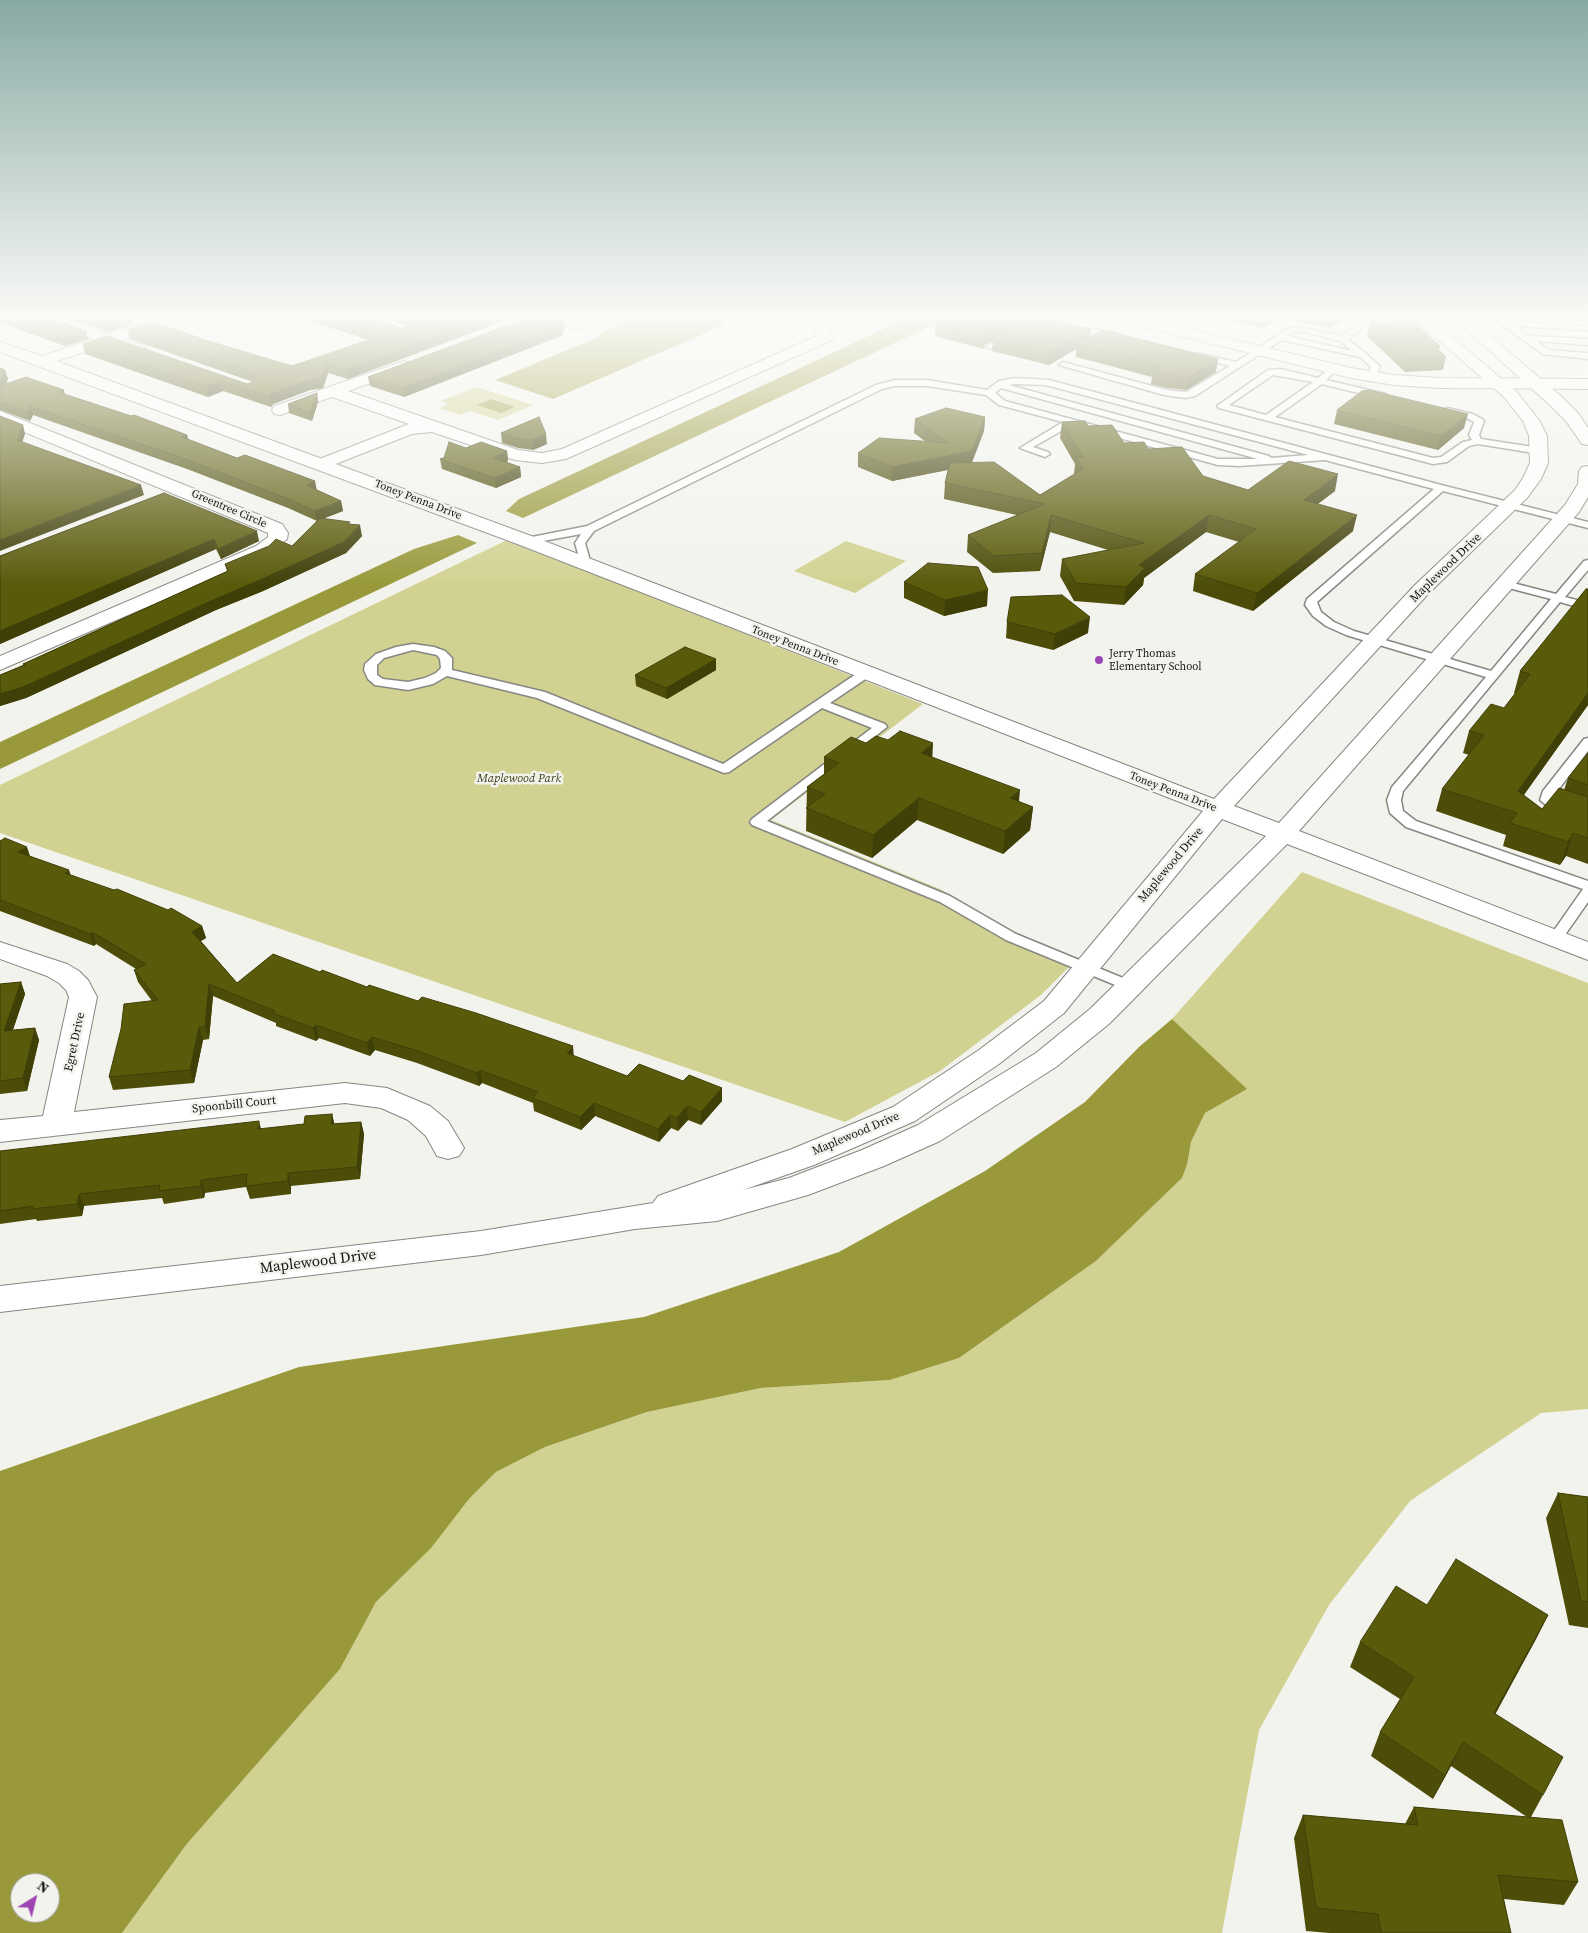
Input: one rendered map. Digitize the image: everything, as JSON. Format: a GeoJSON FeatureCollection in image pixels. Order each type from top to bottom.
{"type":"FeatureCollection","features":[{"type":"Feature","properties":{"kind":"street","name":"Toney Penna Drive"},"geometry":{"type":"LineString","coordinates":[[162,405],[527,541],[1588,952]]}},
{"type":"Feature","properties":{"kind":"street"},"geometry":{"type":"LineString","coordinates":[[280,410],[293,405]]}},
{"type":"Feature","properties":{"kind":"street"},"geometry":{"type":"LineString","coordinates":[[371,405],[515,455],[542,458],[566,454],[675,405]]}},
{"type":"Feature","properties":{"kind":"street","name":"Maplewood Drive"},"geometry":{"type":"LineString","coordinates":[[635,1216],[803,1157],[904,1114],[989,1057],[1054,1007],[1218,810],[1422,589],[1510,505],[1532,479],[1539,463],[1538,436],[1531,420],[1519,405]]}},
{"type":"Feature","properties":{"kind":"street"},"geometry":{"type":"LineString","coordinates":[[1560,405],[1587,436]]}},
{"type":"Feature","properties":{"kind":"street","name":"Greentree Circle"},"geometry":{"type":"LineString","coordinates":[[0,416],[275,528],[278,533],[277,539],[263,550],[0,664]]}},
{"type":"Feature","properties":{"kind":"street"},"geometry":{"type":"LineString","coordinates":[[332,468],[420,437],[429,432],[433,427]]}},
{"type":"Feature","properties":{"kind":"street","name":"Maplewood Drive"},"geometry":{"type":"LineString","coordinates":[[0,1299],[481,1243],[572,1229],[635,1216],[718,1209],[798,1187],[929,1133],[1046,1060],[1100,1016],[1282,835],[1563,519],[1587,484],[1588,471]]}},
{"type":"Feature","properties":{"kind":"street"},"geometry":{"type":"LineString","coordinates":[[154,500],[181,489]]}},
{"type":"Feature","properties":{"kind":"street","name":"Egret Drive"},"geometry":{"type":"LineString","coordinates":[[0,950],[57,970],[69,977],[78,986],[83,997],[56,1125]]}},
{"type":"Feature","properties":{"kind":"street","name":"Spoonbill Court"},"geometry":{"type":"LineString","coordinates":[[0,1131],[324,1095],[366,1094],[387,1098],[419,1113],[437,1129],[448,1148]]}},
{"type":"Feature","properties":{"kind":"lane"},"geometry":{"type":"LineString","coordinates":[[527,541],[590,529],[842,405]]}},
{"type":"Feature","properties":{"kind":"lane"},"geometry":{"type":"LineString","coordinates":[[1010,405],[1218,462],[1239,463],[1325,457]]}},
{"type":"Feature","properties":{"kind":"lane"},"geometry":{"type":"LineString","coordinates":[[1074,405],[1277,461]]}},
{"type":"Feature","properties":{"kind":"lane"},"geometry":{"type":"LineString","coordinates":[[1132,405],[1441,488],[1588,525]]}},
{"type":"Feature","properties":{"kind":"lane"},"geometry":{"type":"LineString","coordinates":[[1223,405],[1438,462],[1444,460],[1466,444],[1478,441],[1540,450]]}},
{"type":"Feature","properties":{"kind":"lane"},"geometry":{"type":"LineString","coordinates":[[1267,418],[1285,405]]}},
{"type":"Feature","properties":{"kind":"lane"},"geometry":{"type":"LineString","coordinates":[[1442,409],[1470,416],[1479,421],[1474,435],[1478,441]]}},
{"type":"Feature","properties":{"kind":"lane"},"geometry":{"type":"LineString","coordinates":[[1044,454],[1024,448],[1070,422]]}},
{"type":"Feature","properties":{"kind":"lane"},"geometry":{"type":"LineString","coordinates":[[1441,488],[1311,601],[1316,614],[1330,624],[1374,642],[1493,675]]}},
{"type":"Feature","properties":{"kind":"lane"},"geometry":{"type":"LineString","coordinates":[[586,564],[580,543],[590,529]]}},
{"type":"Feature","properties":{"kind":"lane"},"geometry":{"type":"LineString","coordinates":[[1588,563],[1397,790],[1394,800],[1396,813],[1411,824],[1588,886]]}},
{"type":"Feature","properties":{"kind":"lane"},"geometry":{"type":"LineString","coordinates":[[1505,584],[1588,607]]}},
{"type":"Feature","properties":{"kind":"lane"},"geometry":{"type":"LineString","coordinates":[[444,672],[447,669],[446,658],[434,650],[422,648],[390,651],[380,656],[371,664],[370,670],[372,676],[379,682],[401,686],[429,681],[444,672],[541,695],[724,769],[866,673]]}},
{"type":"Feature","properties":{"kind":"lane"},"geometry":{"type":"LineString","coordinates":[[822,704],[881,726],[757,822],[944,899],[1011,938],[1130,986]]}},
{"type":"Feature","properties":{"kind":"lane"},"geometry":{"type":"LineString","coordinates":[[1588,742],[1548,794],[1548,800],[1556,806],[1588,817]]}},
{"type":"Feature","properties":{"kind":"lane"},"geometry":{"type":"LineString","coordinates":[[1555,939],[1588,892]]}},
{"type":"Feature","properties":{"kind":"green space"},"geometry":{"type":"Polygon","coordinates":[[[445,405],[533,405],[498,420],[470,411],[460,415],[439,408],[445,405]]]}},
{"type":"Feature","properties":{"kind":"green space","name":"Maplewood Park"},"geometry":{"type":"Polygon","coordinates":[[[507,540],[923,704],[771,820],[940,889],[1016,933],[1077,959],[1041,995],[940,1071],[845,1122],[0,833],[0,785],[507,540]]]}},
{"type":"Feature","properties":{"kind":"green space"},"geometry":{"type":"Polygon","coordinates":[[[846,541],[906,561],[855,593],[794,571],[846,541]]]}},
{"type":"Feature","properties":{"kind":"green space"},"geometry":{"type":"Polygon","coordinates":[[[1302,872],[1588,983],[1588,1409],[1541,1413],[1410,1501],[1329,1605],[1259,1730],[1222,1933],[122,1933],[186,1845],[340,1669],[376,1602],[430,1548],[469,1499],[496,1472],[545,1447],[647,1412],[761,1388],[890,1380],[959,1358],[1096,1261],[1182,1178],[1187,1165],[1191,1142],[1205,1113],[1246,1089],[1172,1019],[1302,872]]]}},
{"type":"Feature","properties":{"kind":"shaded area"},"geometry":{"type":"Polygon","coordinates":[[[478,405],[510,405],[515,407],[501,413],[478,405]]]}},
{"type":"Feature","properties":{"kind":"shaded area"},"geometry":{"type":"Polygon","coordinates":[[[720,405],[762,405],[523,518],[506,511],[519,499],[720,405]]]}},
{"type":"Feature","properties":{"kind":"shaded area"},"geometry":{"type":"Polygon","coordinates":[[[458,535],[477,543],[0,769],[0,742],[414,549],[458,535]]]}},
{"type":"Feature","properties":{"kind":"shaded area"},"geometry":{"type":"Polygon","coordinates":[[[1172,1019],[1247,1089],[1205,1113],[1191,1142],[1187,1165],[1182,1178],[1096,1261],[959,1358],[890,1380],[761,1388],[647,1412],[545,1447],[496,1472],[469,1499],[431,1548],[376,1602],[340,1669],[186,1845],[122,1933],[0,1933],[0,1471],[299,1367],[644,1317],[839,1252],[985,1171],[1085,1102],[1139,1047],[1172,1019]]]}},
{"type":"Feature","properties":{"kind":"building"},"geometry":{"type":"Polygon","coordinates":[[[9,405],[98,405],[131,416],[134,415],[187,435],[182,437],[237,458],[245,455],[315,481],[306,485],[341,501],[315,511],[185,459],[30,406],[28,412],[9,405]]]}},
{"type":"Feature","properties":{"kind":"building"},"geometry":{"type":"Polygon","coordinates":[[[291,405],[313,405],[310,412],[291,405]]]}},
{"type":"Feature","properties":{"kind":"building"},"geometry":{"type":"Polygon","coordinates":[[[1343,405],[1432,405],[1468,414],[1441,436],[1337,410],[1343,405]]]}},
{"type":"Feature","properties":{"kind":"building"},"geometry":{"type":"Polygon","coordinates":[[[946,408],[985,417],[972,451],[892,467],[858,453],[879,438],[948,443],[915,419],[946,408]]]}},
{"type":"Feature","properties":{"kind":"building"},"geometry":{"type":"Polygon","coordinates":[[[0,416],[23,425],[17,440],[141,485],[0,540],[0,416]]]}},
{"type":"Feature","properties":{"kind":"building"},"geometry":{"type":"Polygon","coordinates":[[[539,417],[546,434],[532,440],[517,439],[501,433],[539,417]]]}},
{"type":"Feature","properties":{"kind":"building"},"geometry":{"type":"Polygon","coordinates":[[[1085,421],[1088,426],[1112,425],[1124,443],[1144,442],[1148,449],[1182,447],[1203,476],[1248,490],[1289,461],[1338,474],[1304,500],[1357,515],[1257,593],[1195,574],[1256,529],[1209,515],[1139,565],[1145,568],[1126,587],[1076,583],[1062,559],[1144,543],[1051,515],[1042,553],[994,556],[968,535],[1045,504],[945,483],[950,463],[994,462],[1040,495],[1083,469],[1076,457],[1083,457],[1062,422],[1085,421]]]}},
{"type":"Feature","properties":{"kind":"building"},"geometry":{"type":"Polygon","coordinates":[[[449,442],[466,448],[481,442],[507,451],[493,458],[520,467],[495,478],[440,459],[444,458],[449,442]]]}},
{"type":"Feature","properties":{"kind":"building"},"geometry":{"type":"Polygon","coordinates":[[[164,493],[257,531],[218,549],[214,539],[0,631],[0,556],[164,493]]]}},
{"type":"Feature","properties":{"kind":"building"},"geometry":{"type":"Polygon","coordinates":[[[320,518],[360,525],[344,542],[23,687],[0,694],[0,675],[228,571],[225,564],[269,546],[276,539],[292,546],[320,518]]]}},
{"type":"Feature","properties":{"kind":"building"},"geometry":{"type":"Polygon","coordinates":[[[928,563],[978,567],[988,590],[945,600],[904,582],[928,563]]]}},
{"type":"Feature","properties":{"kind":"building"},"geometry":{"type":"Polygon","coordinates":[[[1586,589],[1588,589],[1588,693],[1518,791],[1542,809],[1559,788],[1588,797],[1588,838],[1573,833],[1568,842],[1510,823],[1517,813],[1442,789],[1484,735],[1469,731],[1491,704],[1504,708],[1530,674],[1520,671],[1586,589]]]}},
{"type":"Feature","properties":{"kind":"building"},"geometry":{"type":"Polygon","coordinates":[[[1062,595],[1090,617],[1055,634],[1007,622],[1011,597],[1062,595]]]}},
{"type":"Feature","properties":{"kind":"building"},"geometry":{"type":"Polygon","coordinates":[[[685,647],[716,659],[666,688],[635,675],[685,647]]]}},
{"type":"Feature","properties":{"kind":"building"},"geometry":{"type":"Polygon","coordinates":[[[900,731],[933,743],[921,753],[1020,790],[1010,798],[1033,807],[1005,831],[919,798],[873,835],[806,808],[825,794],[807,787],[839,763],[824,757],[851,737],[866,743],[876,736],[888,740],[900,731]]]}},
{"type":"Feature","properties":{"kind":"building"},"geometry":{"type":"Polygon","coordinates":[[[1588,753],[1588,785],[1568,778],[1588,753]]]}},
{"type":"Feature","properties":{"kind":"building"},"geometry":{"type":"Polygon","coordinates":[[[5,838],[27,847],[18,852],[69,870],[65,873],[114,890],[117,889],[168,910],[171,908],[202,926],[192,932],[237,983],[273,954],[367,987],[369,985],[418,1001],[422,997],[573,1046],[567,1053],[627,1076],[639,1064],[683,1081],[689,1075],[722,1088],[701,1112],[687,1106],[677,1118],[670,1115],[658,1129],[594,1103],[580,1117],[533,1098],[538,1092],[480,1070],[477,1073],[415,1050],[372,1037],[367,1043],[316,1025],[313,1028],[273,1013],[275,1011],[209,984],[205,1027],[199,1027],[190,1070],[109,1077],[121,1029],[124,1004],[158,1000],[134,970],[146,964],[92,932],[90,934],[0,900],[0,841],[5,838]]]}},
{"type":"Feature","properties":{"kind":"building"},"geometry":{"type":"Polygon","coordinates":[[[21,982],[4,1031],[35,1028],[23,1078],[0,1081],[0,984],[21,982]]]}},
{"type":"Feature","properties":{"kind":"building"},"geometry":{"type":"Polygon","coordinates":[[[332,1114],[331,1124],[361,1122],[357,1167],[288,1173],[288,1181],[246,1186],[247,1174],[201,1180],[201,1186],[159,1191],[160,1185],[79,1194],[77,1204],[32,1209],[33,1206],[0,1211],[0,1151],[259,1121],[258,1129],[304,1124],[305,1116],[332,1114]]]}},
{"type":"Feature","properties":{"kind":"building"},"geometry":{"type":"Polygon","coordinates":[[[1558,1493],[1588,1497],[1588,1602],[1581,1601],[1558,1493]]]}},
{"type":"Feature","properties":{"kind":"building"},"geometry":{"type":"Polygon","coordinates":[[[1456,1559],[1548,1615],[1494,1713],[1563,1757],[1543,1795],[1463,1742],[1445,1775],[1380,1732],[1414,1677],[1360,1642],[1396,1586],[1427,1605],[1456,1559]]]}},
{"type":"Feature","properties":{"kind":"building"},"geometry":{"type":"Polygon","coordinates":[[[1414,1807],[1562,1820],[1578,1882],[1498,1875],[1511,1933],[1381,1933],[1378,1914],[1316,1908],[1303,1815],[1418,1825],[1414,1807]]]}},
{"type":"Feature","properties":{"kind":"place","name":"Jerry Thomas Elementary School"},"geometry":{"type":"Point","coordinates":[1099,660]}}]}
